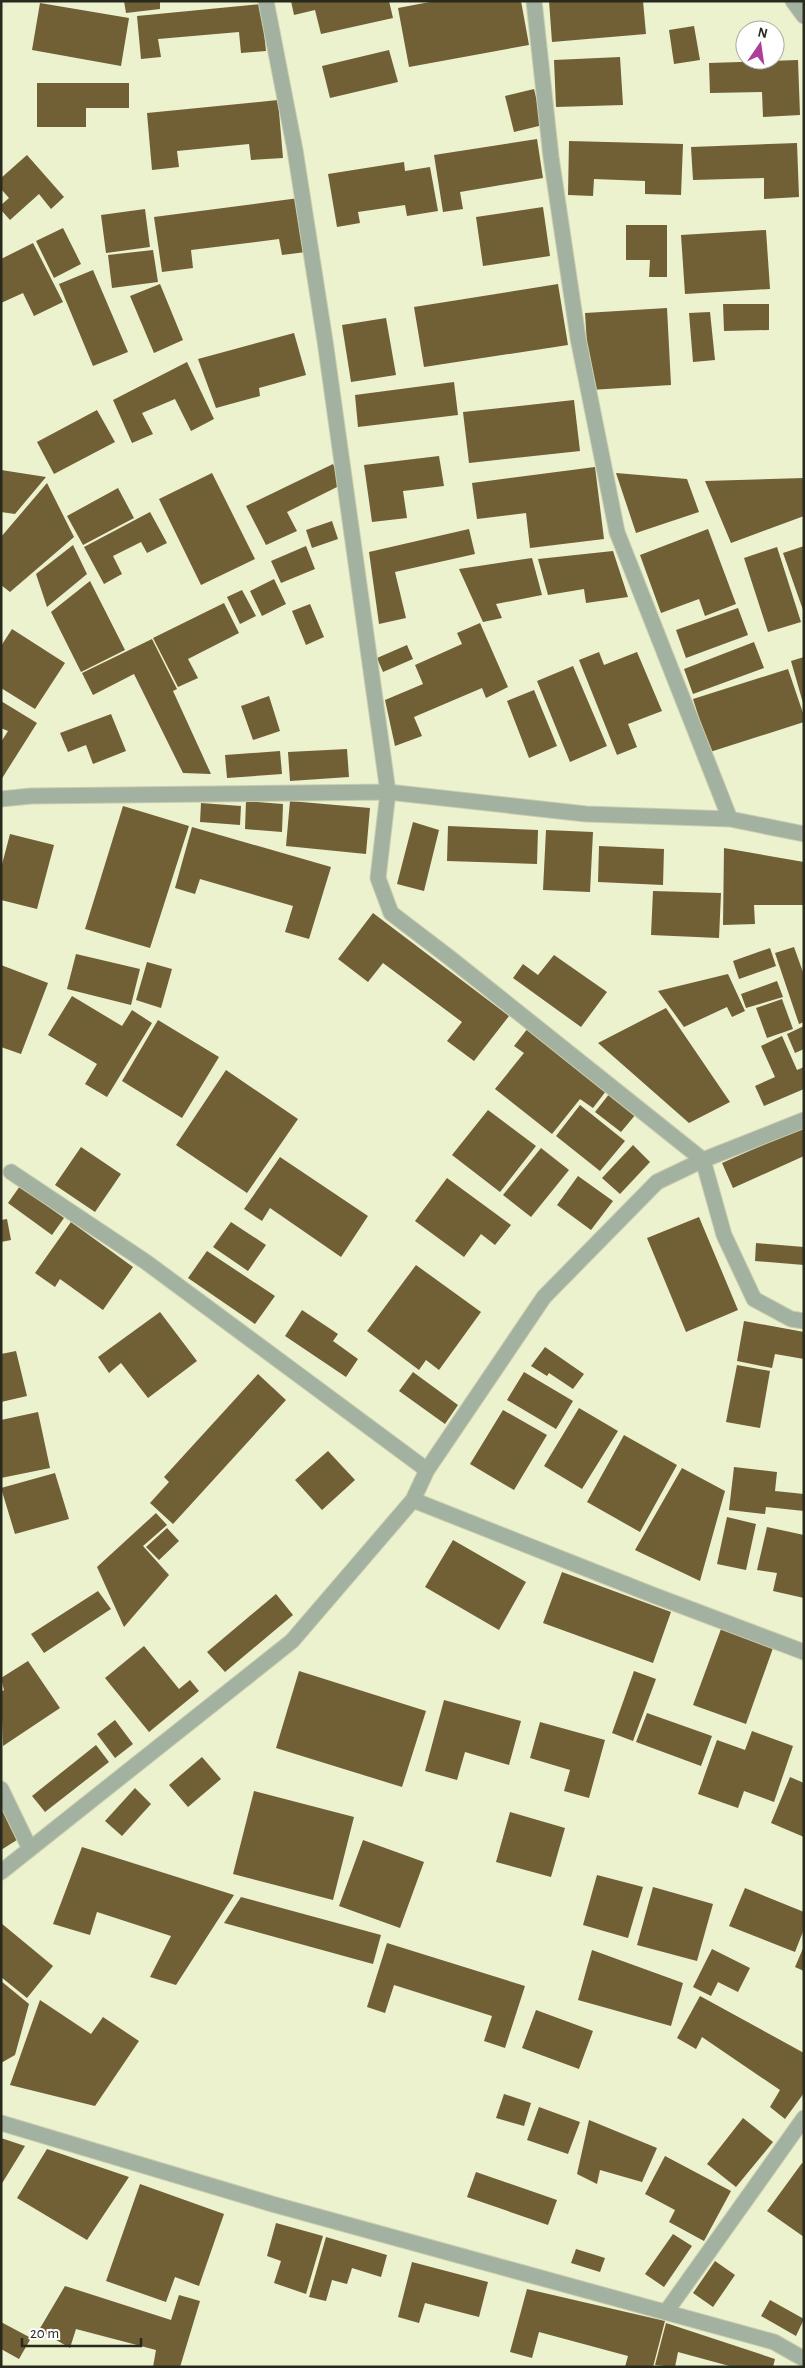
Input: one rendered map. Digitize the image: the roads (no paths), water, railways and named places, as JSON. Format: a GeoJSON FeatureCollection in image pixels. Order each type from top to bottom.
{"type":"FeatureCollection","features":[{"type":"Feature","properties":{"kind":"street"},"geometry":{"type":"LineString","coordinates":[[266,1],[295,150],[325,341],[388,792],[378,878],[391,913],[481,982],[702,1160],[724,1235],[754,1299],[791,1319],[804,1321]]}},
{"type":"Feature","properties":{"kind":"street"},"geometry":{"type":"LineString","coordinates":[[534,1],[551,157],[578,338],[617,532],[730,819]]}},
{"type":"Feature","properties":{"kind":"street"},"geometry":{"type":"LineString","coordinates":[[793,1],[804,16]]}},
{"type":"Feature","properties":{"kind":"street"},"geometry":{"type":"LineString","coordinates":[[1,799],[31,796],[107,794],[388,792],[586,814],[730,819],[804,834]]}},
{"type":"Feature","properties":{"kind":"street"},"geometry":{"type":"LineString","coordinates":[[1,1872],[292,1641],[413,1500],[427,1470],[544,1297],[657,1182],[702,1160],[804,1120]]}},
{"type":"Feature","properties":{"kind":"street"},"geometry":{"type":"LineString","coordinates":[[11,1172],[146,1262],[427,1470]]}},
{"type":"Feature","properties":{"kind":"street"},"geometry":{"type":"LineString","coordinates":[[413,1500],[653,1595],[804,1652]]}},
{"type":"Feature","properties":{"kind":"street"},"geometry":{"type":"LineString","coordinates":[[1,1789],[30,1849]]}},
{"type":"Feature","properties":{"kind":"street"},"geometry":{"type":"LineString","coordinates":[[666,2312],[804,2118]]}},
{"type":"Feature","properties":{"kind":"street"},"geometry":{"type":"LineString","coordinates":[[1,2123],[272,2204],[774,2342],[804,2359]]}}]}
